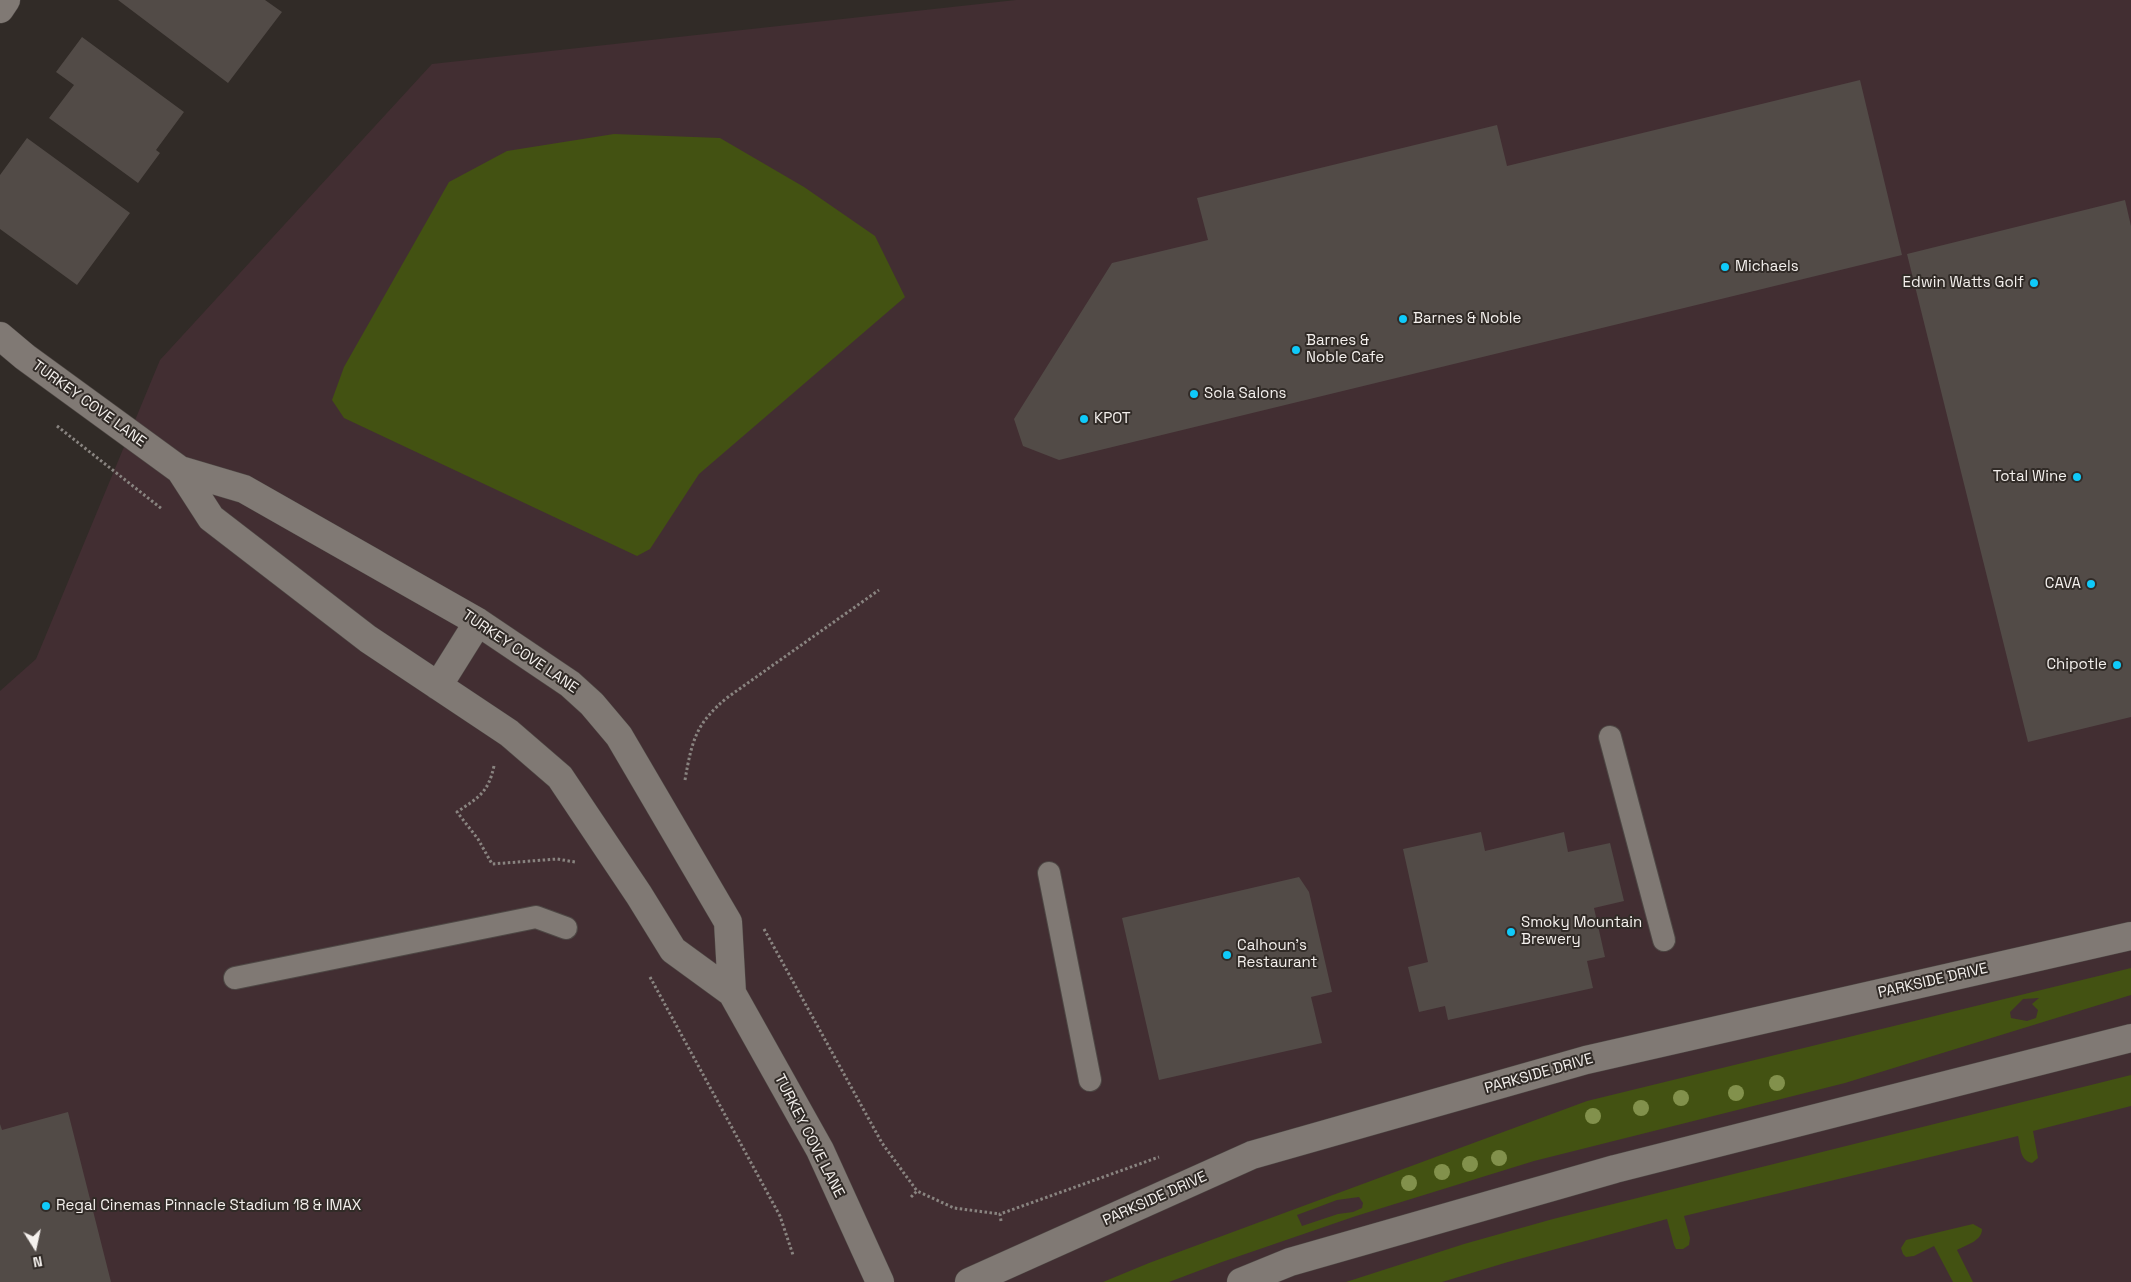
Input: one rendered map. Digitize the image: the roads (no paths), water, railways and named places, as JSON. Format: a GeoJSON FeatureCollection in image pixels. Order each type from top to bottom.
{"type":"FeatureCollection","features":[{"type":"Feature","properties":{"kind":"street"},"geometry":{"type":"LineString","coordinates":[[0,9],[6,0]]}},
{"type":"Feature","properties":{"kind":"street","name":"TURKEY COVE LANE"},"geometry":{"type":"LineString","coordinates":[[0,336],[25,357],[180,470],[244,489],[478,622],[570,684],[592,704],[619,736],[728,922],[732,992]]}},
{"type":"Feature","properties":{"kind":"street","name":"TURKEY COVE LANE"},"geometry":{"type":"LineString","coordinates":[[180,470],[211,518],[368,639],[509,733],[560,777],[639,894],[673,950],[732,992],[820,1150],[880,1282]]}},
{"type":"Feature","properties":{"kind":"street"},"geometry":{"type":"LineString","coordinates":[[438,686],[478,622]]}},
{"type":"Feature","properties":{"kind":"street","name":"PARKSIDE DRIVE"},"geometry":{"type":"LineString","coordinates":[[970,1282],[1252,1155],[1586,1060],[2131,936]]}},
{"type":"Feature","properties":{"kind":"street"},"geometry":{"type":"LineString","coordinates":[[1241,1282],[1290,1262],[1615,1169],[2131,1038]]}},
{"type":"Feature","properties":{"kind":"lane"},"geometry":{"type":"LineString","coordinates":[[1610,737],[1664,940]]}},
{"type":"Feature","properties":{"kind":"lane"},"geometry":{"type":"LineString","coordinates":[[1049,873],[1090,1080]]}},
{"type":"Feature","properties":{"kind":"lane"},"geometry":{"type":"LineString","coordinates":[[235,978],[536,917],[566,928]]}},
{"type":"Feature","properties":{"kind":"place","name":"Michaels"},"geometry":{"type":"Point","coordinates":[1725,267]}},
{"type":"Feature","properties":{"kind":"place","name":"Edwin Watts Golf"},"geometry":{"type":"Point","coordinates":[2034,283]}},
{"type":"Feature","properties":{"kind":"place","name":"Barnes & Noble"},"geometry":{"type":"Point","coordinates":[1403,319]}},
{"type":"Feature","properties":{"kind":"place","name":"Barnes & Noble Cafe"},"geometry":{"type":"Point","coordinates":[1296,350]}},
{"type":"Feature","properties":{"kind":"place","name":"Sola Salons"},"geometry":{"type":"Point","coordinates":[1194,394]}},
{"type":"Feature","properties":{"kind":"place","name":"KPOT"},"geometry":{"type":"Point","coordinates":[1084,419]}},
{"type":"Feature","properties":{"kind":"place","name":"Total Wine"},"geometry":{"type":"Point","coordinates":[2077,477]}},
{"type":"Feature","properties":{"kind":"place","name":"CAVA"},"geometry":{"type":"Point","coordinates":[2091,584]}},
{"type":"Feature","properties":{"kind":"place","name":"Chipotle"},"geometry":{"type":"Point","coordinates":[2117,665]}},
{"type":"Feature","properties":{"kind":"place","name":"Smoky Mountain Brewery"},"geometry":{"type":"Point","coordinates":[1511,932]}},
{"type":"Feature","properties":{"kind":"place","name":"Calhoun's Restaurant"},"geometry":{"type":"Point","coordinates":[1227,955]}},
{"type":"Feature","properties":{"kind":"place","name":"Regal Cinemas Pinnacle Stadium 18 & IMAX"},"geometry":{"type":"Point","coordinates":[46,1206]}}]}
